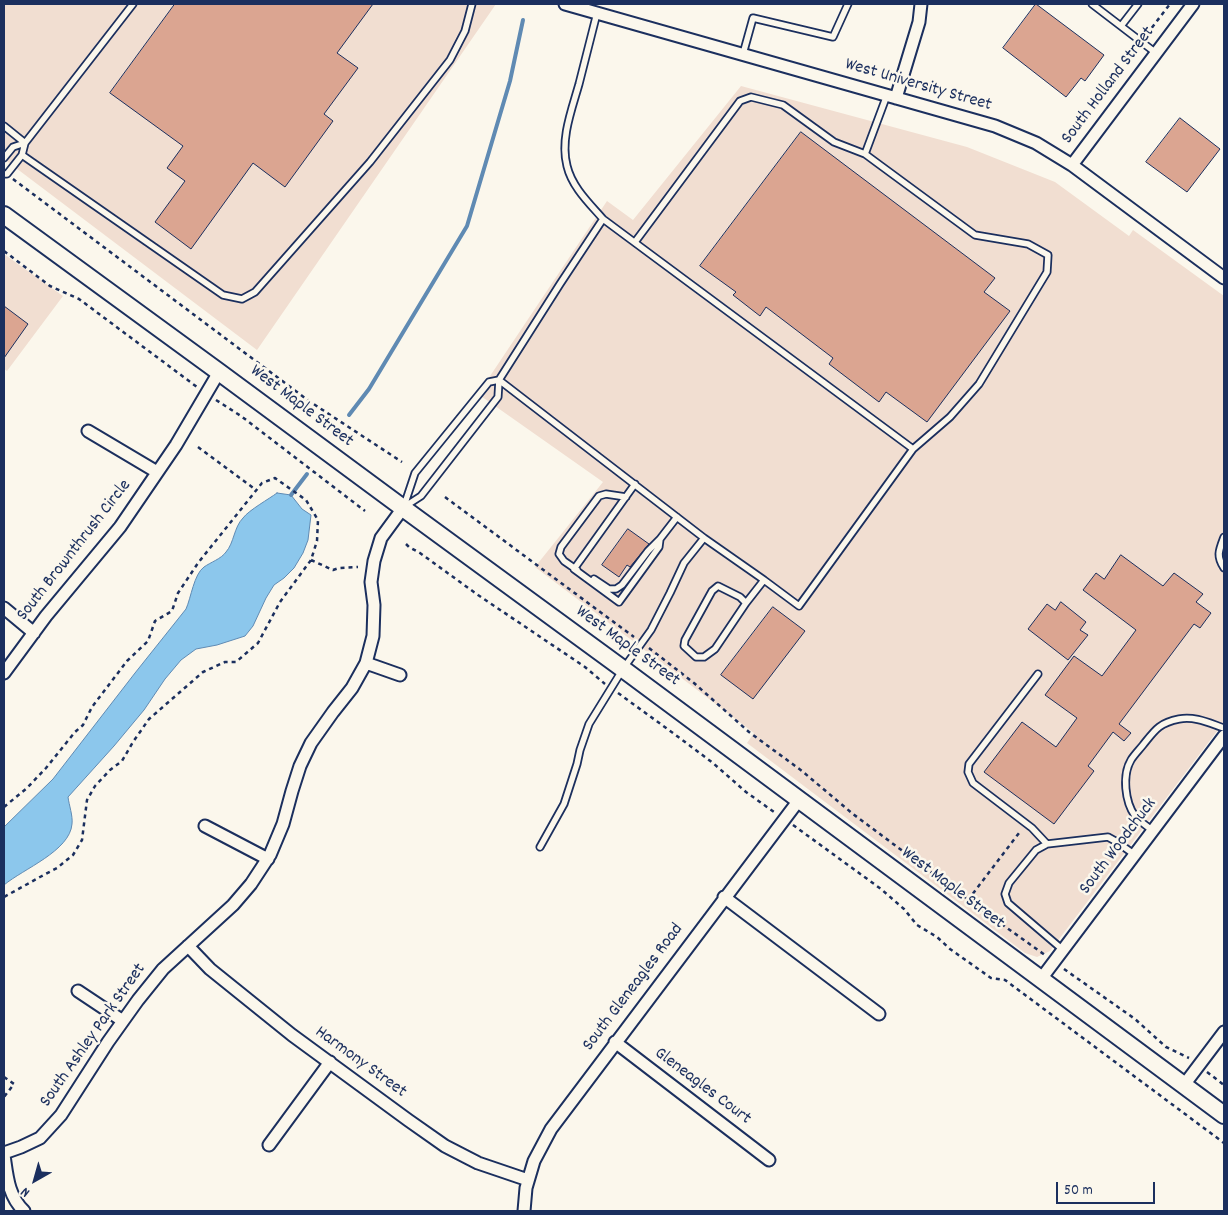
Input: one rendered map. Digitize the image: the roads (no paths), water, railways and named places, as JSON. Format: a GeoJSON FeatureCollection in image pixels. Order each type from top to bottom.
{"type":"FeatureCollection","features":[{"type":"Feature","properties":{"kind":"main road","name":"West Maple Street"},"geometry":{"type":"LineString","coordinates":[[4,215],[623,669],[1224,1115]]}},
{"type":"Feature","properties":{"kind":"street","name":"West University Street"},"geometry":{"type":"LineString","coordinates":[[565,4],[995,126],[1036,143],[1072,165],[1224,278]]}},
{"type":"Feature","properties":{"kind":"street"},"geometry":{"type":"LineString","coordinates":[[892,97],[919,22],[921,4]]}},
{"type":"Feature","properties":{"kind":"street","name":"South Holland Street"},"geometry":{"type":"LineString","coordinates":[[1072,165],[1193,4]]}},
{"type":"Feature","properties":{"kind":"street","name":"South Brownthrush Circle"},"geometry":{"type":"LineString","coordinates":[[4,673],[120,527],[176,445],[219,372]]}},
{"type":"Feature","properties":{"kind":"street"},"geometry":{"type":"LineString","coordinates":[[88,431],[157,472]]}},
{"type":"Feature","properties":{"kind":"street","name":"South Ashley Park Street"},"geometry":{"type":"LineString","coordinates":[[4,1154],[40,1138],[61,1115],[108,1042],[162,969],[233,905],[251,884],[268,859],[283,824],[300,766],[311,743],[352,688],[366,663],[373,636],[374,605],[372,582],[374,561],[381,538],[403,508]]}},
{"type":"Feature","properties":{"kind":"street"},"geometry":{"type":"LineString","coordinates":[[4,608],[34,633]]}},
{"type":"Feature","properties":{"kind":"street"},"geometry":{"type":"LineString","coordinates":[[366,663],[400,675]]}},
{"type":"Feature","properties":{"kind":"street","name":"South Woodchuck"},"geometry":{"type":"LineString","coordinates":[[1041,979],[1224,736]]}},
{"type":"Feature","properties":{"kind":"street","name":"South Gleneagles Road"},"geometry":{"type":"LineString","coordinates":[[524,1211],[526,1188],[534,1161],[551,1128],[799,800]]}},
{"type":"Feature","properties":{"kind":"street"},"geometry":{"type":"LineString","coordinates":[[205,826],[268,859]]}},
{"type":"Feature","properties":{"kind":"street"},"geometry":{"type":"LineString","coordinates":[[724,897],[879,1014]]}},
{"type":"Feature","properties":{"kind":"street","name":"Harmony Street"},"geometry":{"type":"LineString","coordinates":[[188,946],[210,970],[292,1034],[445,1146],[478,1163],[528,1180]]}},
{"type":"Feature","properties":{"kind":"street"},"geometry":{"type":"LineString","coordinates":[[78,991],[123,1021]]}},
{"type":"Feature","properties":{"kind":"street"},"geometry":{"type":"LineString","coordinates":[[1184,1085],[1224,1032]]}},
{"type":"Feature","properties":{"kind":"street","name":"Gleneagles Court"},"geometry":{"type":"LineString","coordinates":[[615,1042],[769,1160]]}},
{"type":"Feature","properties":{"kind":"street"},"geometry":{"type":"LineString","coordinates":[[269,1145],[330,1062]]}},
{"type":"Feature","properties":{"kind":"street"},"geometry":{"type":"LineString","coordinates":[[4,1154],[8,1186],[18,1206],[24,1211]]}},
{"type":"Feature","properties":{"kind":"lane"},"geometry":{"type":"LineString","coordinates":[[5,174],[22,155],[25,142],[134,4]]}},
{"type":"Feature","properties":{"kind":"lane"},"geometry":{"type":"LineString","coordinates":[[22,155],[223,295],[242,299],[255,292],[370,162],[450,60],[466,31],[472,4]]}},
{"type":"Feature","properties":{"kind":"lane"},"geometry":{"type":"LineString","coordinates":[[744,54],[753,18],[832,37],[848,4]]}},
{"type":"Feature","properties":{"kind":"lane"},"geometry":{"type":"LineString","coordinates":[[1092,4],[1156,53]]}},
{"type":"Feature","properties":{"kind":"lane"},"geometry":{"type":"LineString","coordinates":[[1121,26],[1138,4]]}},
{"type":"Feature","properties":{"kind":"lane"},"geometry":{"type":"LineString","coordinates":[[597,13],[565,139],[564,154],[567,167],[572,180],[581,194],[603,219],[913,449]]}},
{"type":"Feature","properties":{"kind":"lane"},"geometry":{"type":"LineString","coordinates":[[403,508],[415,473],[490,382],[499,380],[704,538],[799,606],[913,449],[950,417],[979,384],[1047,272],[1048,255],[1028,244],[975,235],[865,154],[834,142],[783,105],[751,97],[740,101],[636,242]]}},
{"type":"Feature","properties":{"kind":"lane"},"geometry":{"type":"LineString","coordinates":[[865,154],[892,97]]}},
{"type":"Feature","properties":{"kind":"lane"},"geometry":{"type":"LineString","coordinates":[[4,126],[25,142]]}},
{"type":"Feature","properties":{"kind":"lane"},"geometry":{"type":"LineString","coordinates":[[4,158],[13,147],[25,142]]}},
{"type":"Feature","properties":{"kind":"lane"},"geometry":{"type":"LineString","coordinates":[[403,508],[421,496],[490,409],[498,397],[499,380],[603,219]]}},
{"type":"Feature","properties":{"kind":"lane"},"geometry":{"type":"LineString","coordinates":[[574,569],[635,484]]}},
{"type":"Feature","properties":{"kind":"lane"},"geometry":{"type":"LineString","coordinates":[[626,497],[606,494],[599,496],[594,501],[561,547],[559,554],[564,561],[619,602],[659,547],[660,539]]}},
{"type":"Feature","properties":{"kind":"lane"},"geometry":{"type":"LineString","coordinates":[[574,569],[609,589],[616,589],[622,585],[677,517]]}},
{"type":"Feature","properties":{"kind":"lane"},"geometry":{"type":"LineString","coordinates":[[1224,537],[1219,551],[1220,561],[1224,568]]}},
{"type":"Feature","properties":{"kind":"lane"},"geometry":{"type":"LineString","coordinates":[[540,847],[564,804],[589,724],[655,622],[684,563],[704,538]]}},
{"type":"Feature","properties":{"kind":"lane"},"geometry":{"type":"LineString","coordinates":[[746,603],[740,597],[718,586],[712,590],[685,640],[684,646],[696,657],[704,657],[715,649],[764,580]]}},
{"type":"Feature","properties":{"kind":"lane"},"geometry":{"type":"LineString","coordinates":[[1038,674],[969,764],[968,772],[973,783],[1032,828],[1047,844]]}},
{"type":"Feature","properties":{"kind":"lane"},"geometry":{"type":"LineString","coordinates":[[1153,831],[1135,816],[1128,800],[1125,782],[1130,761],[1157,728],[1168,722],[1198,718],[1224,728]]}},
{"type":"Feature","properties":{"kind":"lane"},"geometry":{"type":"LineString","coordinates":[[1063,950],[1008,903],[1005,894],[1009,883],[1036,850],[1047,844],[1108,836],[1135,855]]}},
{"type":"Feature","properties":{"kind":"water"},"geometry":{"type":"Polygon","coordinates":[[[277,493],[291,495],[302,509],[311,515],[308,540],[294,568],[274,585],[253,626],[245,636],[217,645],[196,649],[181,660],[165,679],[144,710],[68,797],[72,824],[69,834],[63,843],[44,859],[4,885],[4,827],[53,779],[186,609],[193,586],[201,570],[219,559],[226,552],[243,518],[254,508],[277,493]]]}},
{"type":"Feature","properties":{"kind":"waterway"},"geometry":{"type":"LineString","coordinates":[[349,415],[369,389],[467,226],[510,81],[523,20]]}},
{"type":"Feature","properties":{"kind":"waterway"},"geometry":{"type":"LineString","coordinates":[[291,495],[307,474]]}}]}
